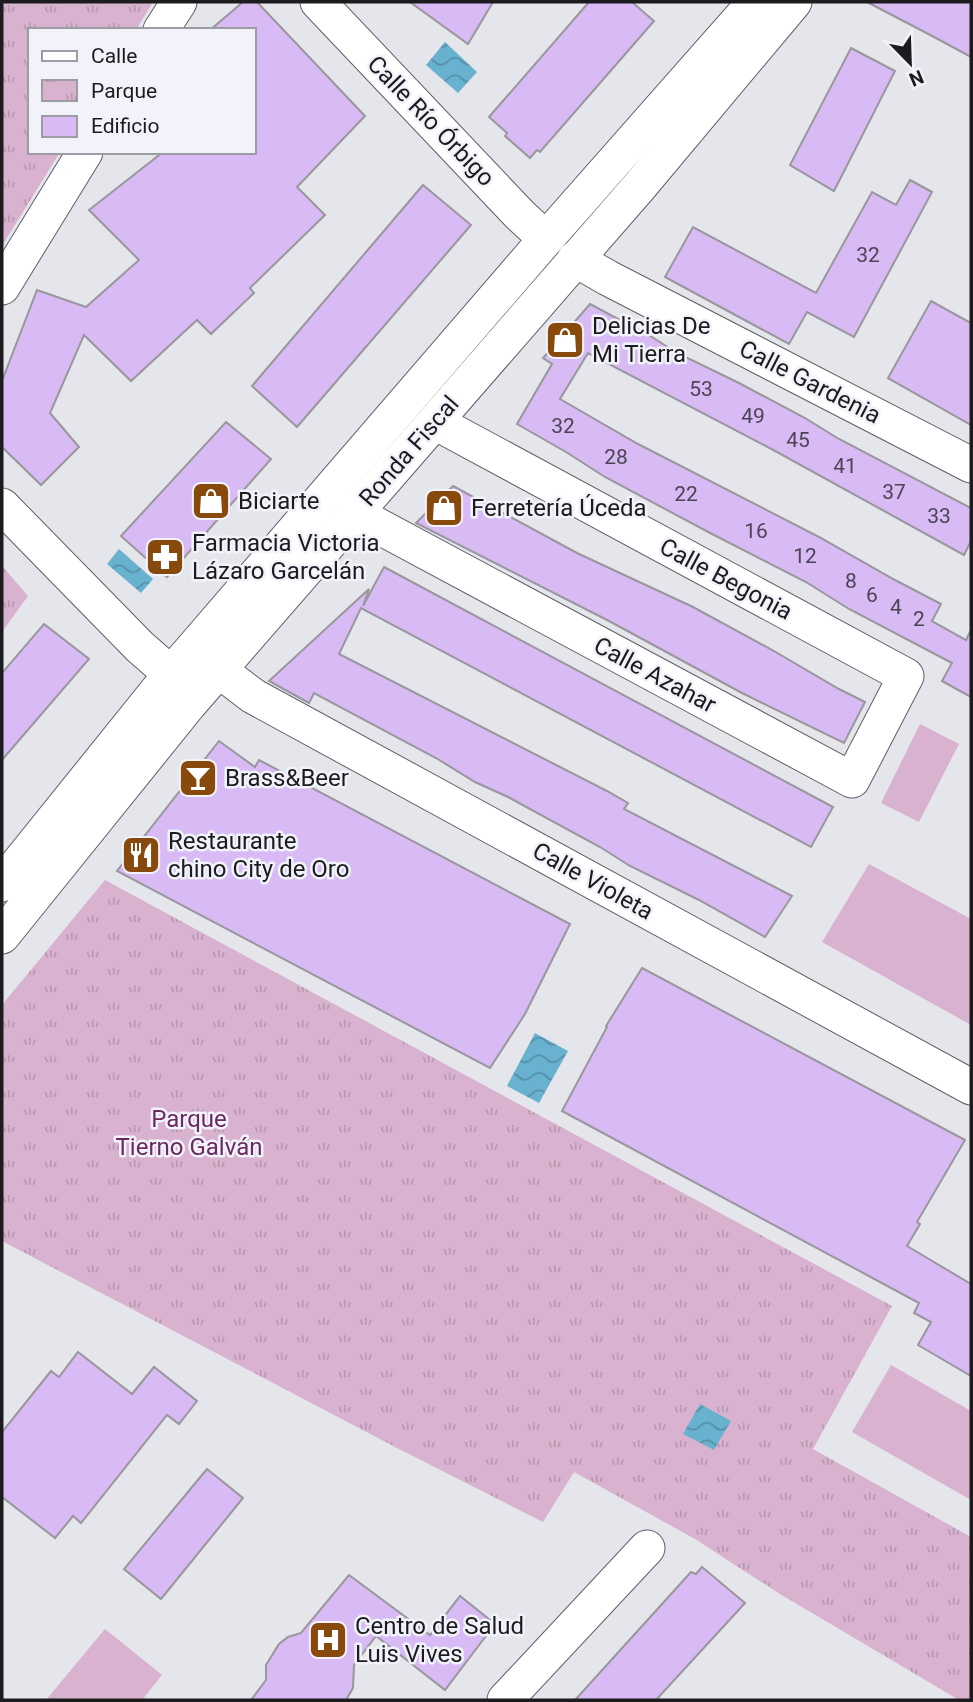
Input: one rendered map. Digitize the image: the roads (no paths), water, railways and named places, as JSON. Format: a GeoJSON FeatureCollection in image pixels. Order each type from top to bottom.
{"type":"FeatureCollection","features":[{"type":"Feature","properties":{"kind":"street"},"geometry":{"type":"LineString","coordinates":[[162,28],[179,2]]}},
{"type":"Feature","properties":{"kind":"street","name":"Calle Río Órbigo"},"geometry":{"type":"LineString","coordinates":[[317,2],[546,239]]}},
{"type":"Feature","properties":{"kind":"street","name":"Ronda Fiscal"},"geometry":{"type":"LineString","coordinates":[[2,884],[171,674],[546,239],[755,2]]}},
{"type":"Feature","properties":{"kind":"street","name":"Ronda Fiscal"},"geometry":{"type":"LineString","coordinates":[[2,936],[180,715],[639,187],[794,2]]}},
{"type":"Feature","properties":{"kind":"street"},"geometry":{"type":"LineString","coordinates":[[2,287],[84,154]]}},
{"type":"Feature","properties":{"kind":"street","name":"Calle Gardenia"},"geometry":{"type":"LineString","coordinates":[[575,259],[971,465]]}},
{"type":"Feature","properties":{"kind":"street","name":"Calle Begonia"},"geometry":{"type":"LineString","coordinates":[[435,422],[906,676]]}},
{"type":"Feature","properties":{"kind":"street"},"geometry":{"type":"LineString","coordinates":[[2,506],[140,648],[171,674]]}},
{"type":"Feature","properties":{"kind":"street","name":"Calle Azahar"},"geometry":{"type":"LineString","coordinates":[[354,513],[852,780],[906,676]]}},
{"type":"Feature","properties":{"kind":"street","name":"Calle Violeta"},"geometry":{"type":"LineString","coordinates":[[219,670],[253,696],[971,1087]]}},
{"type":"Feature","properties":{"kind":"street"},"geometry":{"type":"LineString","coordinates":[[505,1700],[647,1548]]}},
{"type":"Feature","properties":{"kind":"water"},"geometry":{"type":"Polygon","coordinates":[[[445,42],[477,72],[458,93],[426,65],[445,42]]]}},
{"type":"Feature","properties":{"kind":"water"},"geometry":{"type":"Polygon","coordinates":[[[119,549],[153,579],[141,593],[107,564],[119,549]]]}},
{"type":"Feature","properties":{"kind":"water"},"geometry":{"type":"Polygon","coordinates":[[[535,1033],[568,1051],[539,1103],[507,1086],[535,1033]]]}},
{"type":"Feature","properties":{"kind":"water"},"geometry":{"type":"Polygon","coordinates":[[[700,1404],[731,1421],[714,1450],[683,1434],[700,1404]]]}},
{"type":"Feature","properties":{"kind":"place","name":"Delicias De Mi Tierra"},"geometry":{"type":"Point","coordinates":[565,340]}},
{"type":"Feature","properties":{"kind":"place","name":"Biciarte"},"geometry":{"type":"Point","coordinates":[211,501]}},
{"type":"Feature","properties":{"kind":"place","name":"Ferretería Úceda"},"geometry":{"type":"Point","coordinates":[444,508]}},
{"type":"Feature","properties":{"kind":"place","name":"Farmacia Victoria Lázaro Garcelán"},"geometry":{"type":"Point","coordinates":[165,557]}},
{"type":"Feature","properties":{"kind":"place","name":"Brass&Beer"},"geometry":{"type":"Point","coordinates":[198,778]}},
{"type":"Feature","properties":{"kind":"place","name":"Restaurante chino City de Oro"},"geometry":{"type":"Point","coordinates":[141,855]}},
{"type":"Feature","properties":{"kind":"place","name":"Centro de Salud Luis Vives"},"geometry":{"type":"Point","coordinates":[328,1640]}},
{"type":"Feature","properties":{"kind":"park label","name":"Parque Tierno Galván"},"geometry":{"type":"Point","coordinates":[189,1133]}}]}
